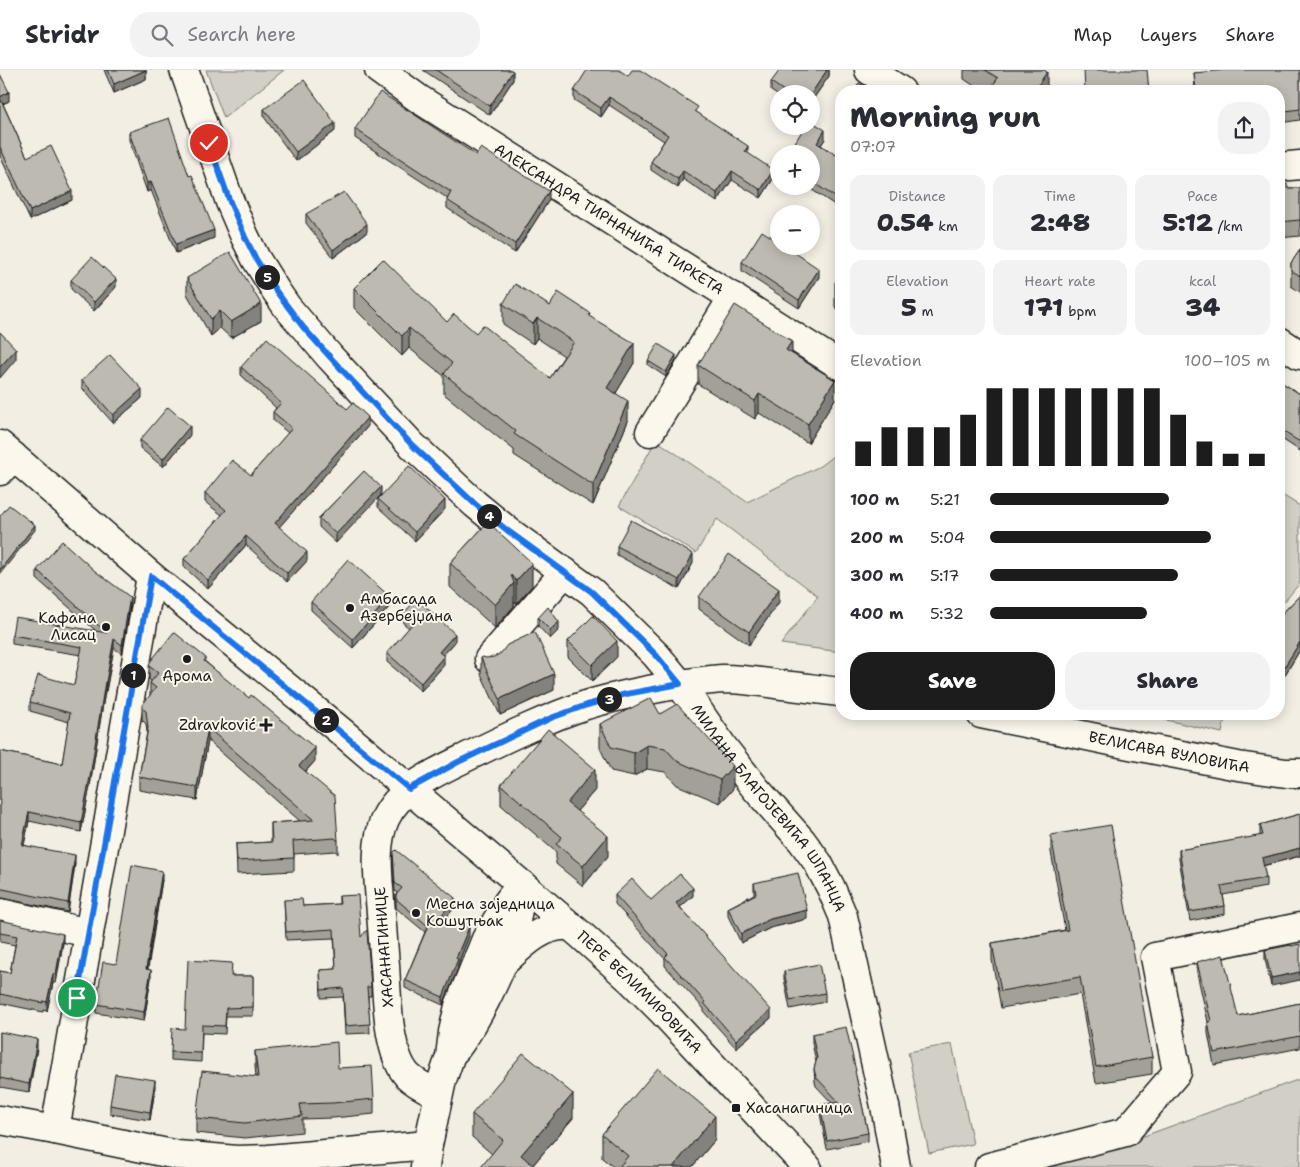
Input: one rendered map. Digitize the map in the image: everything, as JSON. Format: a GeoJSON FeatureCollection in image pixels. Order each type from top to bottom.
{"type":"FeatureCollection","features":[{"type":"Feature","properties":{"kind":"street","name":"МИЛАНА БЛАГОЈЕВИЋА ШПАНЦА"},"geometry":{"type":"LineString","coordinates":[[184,70],[230,202],[245,237],[256,259],[287,307],[330,357],[412,445],[475,504],[508,531],[592,592],[656,655],[680,684],[723,747],[756,789],[802,841],[818,863],[843,916],[885,1106],[896,1167]]}},
{"type":"Feature","properties":{"kind":"street","name":"АЛЕКСАНДРА ТИРНАНИЋА ТИРКЕТА"},"geometry":{"type":"LineString","coordinates":[[379,70],[419,99],[835,362]]}},
{"type":"Feature","properties":{"kind":"street"},"geometry":{"type":"LineString","coordinates":[[869,70],[892,85]]}},
{"type":"Feature","properties":{"kind":"street"},"geometry":{"type":"LineString","coordinates":[[1285,166],[1300,165]]}},
{"type":"Feature","properties":{"kind":"street"},"geometry":{"type":"LineString","coordinates":[[650,432],[733,297]]}},
{"type":"Feature","properties":{"kind":"street"},"geometry":{"type":"LineString","coordinates":[[1285,345],[1300,355]]}},
{"type":"Feature","properties":{"kind":"street","name":"ПЕРЕ ВЕЛИМИРОВИЋА"},"geometry":{"type":"LineString","coordinates":[[4,457],[336,728],[570,926],[632,981],[661,1010],[807,1167]]}},
{"type":"Feature","properties":{"kind":"street"},"geometry":{"type":"LineString","coordinates":[[489,659],[565,572]]}},
{"type":"Feature","properties":{"kind":"street"},"geometry":{"type":"LineString","coordinates":[[55,1130],[151,576]]}},
{"type":"Feature","properties":{"kind":"street"},"geometry":{"type":"LineString","coordinates":[[409,789],[458,762],[551,718],[619,696],[680,684],[722,679],[746,680],[835,691]]}},
{"type":"Feature","properties":{"kind":"street","name":"ВЕЛИСАВА ВУЛОВИЋА"},"geometry":{"type":"LineString","coordinates":[[1010,720],[1202,759],[1286,773],[1300,773]]}},
{"type":"Feature","properties":{"kind":"street","name":"ХАСАНАГИНИЦЕ"},"geometry":{"type":"LineString","coordinates":[[409,789],[394,804],[386,818],[378,848],[379,884],[391,1034],[395,1052],[407,1075],[438,1094]]}},
{"type":"Feature","properties":{"kind":"street"},"geometry":{"type":"LineString","coordinates":[[450,1057],[465,1039],[503,963],[516,923],[521,884]]}},
{"type":"Feature","properties":{"kind":"street"},"geometry":{"type":"LineString","coordinates":[[0,1120],[177,1155],[237,1160],[426,1156],[438,1094],[450,1057],[458,1006],[486,939],[521,884]]}},
{"type":"Feature","properties":{"kind":"street"},"geometry":{"type":"LineString","coordinates":[[0,913],[88,933]]}},
{"type":"Feature","properties":{"kind":"street"},"geometry":{"type":"LineString","coordinates":[[503,963],[524,944],[547,929],[557,925],[570,926]]}},
{"type":"Feature","properties":{"kind":"street"},"geometry":{"type":"LineString","coordinates":[[989,1167],[1126,1132],[1177,1072],[1155,957],[1300,927]]}},
{"type":"Feature","properties":{"kind":"shaded area"},"geometry":{"type":"Polygon","coordinates":[[[206,70],[284,70],[224,118],[206,70]]]}},
{"type":"Feature","properties":{"kind":"shaded area"},"geometry":{"type":"Polygon","coordinates":[[[656,440],[747,502],[820,466],[835,455],[835,651],[781,644],[818,596],[717,519],[696,553],[619,506],[656,440]]]}},
{"type":"Feature","properties":{"kind":"shaded area"},"geometry":{"type":"Polygon","coordinates":[[[1285,497],[1300,506],[1300,583],[1285,601],[1285,497]]]}},
{"type":"Feature","properties":{"kind":"shaded area"},"geometry":{"type":"Polygon","coordinates":[[[1166,720],[1225,720],[1222,733],[1166,720]]]}},
{"type":"Feature","properties":{"kind":"shaded area"},"geometry":{"type":"Polygon","coordinates":[[[952,1044],[973,1144],[929,1153],[908,1052],[952,1044]]]}},
{"type":"Feature","properties":{"kind":"shaded area"},"geometry":{"type":"Polygon","coordinates":[[[1300,1079],[1300,1167],[1024,1167],[1144,1136],[1300,1079]]]}},
{"type":"Feature","properties":{"kind":"building"},"geometry":{"type":"Polygon","coordinates":[[[108,70],[146,70],[114,84],[108,70]]]}},
{"type":"Feature","properties":{"kind":"building"},"geometry":{"type":"Polygon","coordinates":[[[436,70],[511,70],[513,71],[490,106],[436,70]]]}},
{"type":"Feature","properties":{"kind":"building"},"geometry":{"type":"Polygon","coordinates":[[[587,70],[619,70],[628,76],[632,70],[640,70],[698,107],[695,111],[748,146],[745,151],[770,168],[770,175],[761,190],[732,171],[717,193],[683,171],[678,179],[651,162],[668,135],[609,97],[601,108],[574,91],[587,70]]]}},
{"type":"Feature","properties":{"kind":"building"},"geometry":{"type":"Polygon","coordinates":[[[780,70],[827,70],[817,85],[775,85],[771,82],[780,70]]]}},
{"type":"Feature","properties":{"kind":"building"},"geometry":{"type":"Polygon","coordinates":[[[985,70],[1044,70],[1047,72],[1038,85],[993,85],[998,78],[985,70]]]}},
{"type":"Feature","properties":{"kind":"building"},"geometry":{"type":"Polygon","coordinates":[[[1084,70],[1147,70],[1148,85],[1085,85],[1084,70]]]}},
{"type":"Feature","properties":{"kind":"building"},"geometry":{"type":"Polygon","coordinates":[[[1226,70],[1300,70],[1300,109],[1285,111],[1285,85],[1195,85],[1194,73],[1226,70]]]}},
{"type":"Feature","properties":{"kind":"building"},"geometry":{"type":"Polygon","coordinates":[[[0,74],[9,92],[0,97],[0,74]]]}},
{"type":"Feature","properties":{"kind":"building"},"geometry":{"type":"Polygon","coordinates":[[[304,80],[335,123],[296,152],[264,109],[304,80]]]}},
{"type":"Feature","properties":{"kind":"building"},"geometry":{"type":"Polygon","coordinates":[[[380,92],[476,155],[481,148],[549,191],[515,244],[447,200],[451,192],[355,129],[380,92]]]}},
{"type":"Feature","properties":{"kind":"building"},"geometry":{"type":"Polygon","coordinates":[[[0,98],[27,157],[51,146],[72,191],[30,211],[0,147],[0,98]]]}},
{"type":"Feature","properties":{"kind":"building"},"geometry":{"type":"Polygon","coordinates":[[[169,118],[189,176],[192,175],[214,230],[176,244],[151,182],[147,183],[129,132],[169,118]]]}},
{"type":"Feature","properties":{"kind":"building"},"geometry":{"type":"Polygon","coordinates":[[[820,127],[825,130],[817,143],[835,154],[835,197],[820,187],[820,145],[793,145],[800,135],[820,135],[820,127]]]}},
{"type":"Feature","properties":{"kind":"building"},"geometry":{"type":"Polygon","coordinates":[[[1285,184],[1287,184],[1287,188],[1300,188],[1300,220],[1285,221],[1285,184]]]}},
{"type":"Feature","properties":{"kind":"building"},"geometry":{"type":"Polygon","coordinates":[[[344,192],[367,224],[333,250],[306,214],[344,192]]]}},
{"type":"Feature","properties":{"kind":"building"},"geometry":{"type":"Polygon","coordinates":[[[762,231],[770,236],[770,255],[798,255],[819,269],[799,300],[742,262],[762,231]]]}},
{"type":"Feature","properties":{"kind":"building"},"geometry":{"type":"Polygon","coordinates":[[[1300,250],[1300,276],[1291,270],[1291,263],[1300,250]]]}},
{"type":"Feature","properties":{"kind":"building"},"geometry":{"type":"Polygon","coordinates":[[[230,252],[261,304],[231,322],[220,311],[211,319],[187,278],[230,252]]]}},
{"type":"Feature","properties":{"kind":"building"},"geometry":{"type":"Polygon","coordinates":[[[92,257],[116,279],[94,302],[71,280],[92,257]]]}},
{"type":"Feature","properties":{"kind":"building"},"geometry":{"type":"Polygon","coordinates":[[[383,259],[447,322],[454,314],[476,333],[483,325],[550,378],[574,342],[537,318],[533,324],[503,304],[515,284],[550,306],[558,292],[590,313],[589,316],[634,343],[607,388],[628,401],[593,485],[514,434],[516,431],[444,374],[452,363],[409,328],[402,336],[354,288],[383,259]]]}},
{"type":"Feature","properties":{"kind":"building"},"geometry":{"type":"Polygon","coordinates":[[[735,305],[792,341],[786,350],[835,380],[808,424],[759,394],[755,401],[698,365],[735,305]]]}},
{"type":"Feature","properties":{"kind":"building"},"geometry":{"type":"Polygon","coordinates":[[[0,332],[16,349],[0,367],[0,332]]]}},
{"type":"Feature","properties":{"kind":"building"},"geometry":{"type":"Polygon","coordinates":[[[267,338],[347,409],[353,403],[368,417],[275,523],[307,552],[287,573],[246,536],[208,580],[184,559],[226,510],[205,493],[232,460],[251,475],[292,428],[273,412],[281,403],[241,367],[267,338]]]}},
{"type":"Feature","properties":{"kind":"building"},"geometry":{"type":"Polygon","coordinates":[[[658,344],[676,355],[666,372],[648,361],[658,344]]]}},
{"type":"Feature","properties":{"kind":"building"},"geometry":{"type":"Polygon","coordinates":[[[110,355],[142,389],[113,415],[82,380],[110,355]]]}},
{"type":"Feature","properties":{"kind":"building"},"geometry":{"type":"Polygon","coordinates":[[[1285,385],[1300,394],[1300,442],[1285,433],[1285,385]]]}},
{"type":"Feature","properties":{"kind":"building"},"geometry":{"type":"Polygon","coordinates":[[[168,407],[190,426],[163,459],[140,440],[168,407]]]}},
{"type":"Feature","properties":{"kind":"building"},"geometry":{"type":"Polygon","coordinates":[[[409,466],[445,500],[415,532],[378,499],[409,466]]]}},
{"type":"Feature","properties":{"kind":"building"},"geometry":{"type":"Polygon","coordinates":[[[364,471],[381,487],[336,534],[319,518],[364,471]]]}},
{"type":"Feature","properties":{"kind":"building"},"geometry":{"type":"Polygon","coordinates":[[[9,505],[35,525],[0,570],[0,516],[9,505]]]}},
{"type":"Feature","properties":{"kind":"building"},"geometry":{"type":"Polygon","coordinates":[[[631,520],[693,554],[679,580],[617,546],[631,520]]]}},
{"type":"Feature","properties":{"kind":"building"},"geometry":{"type":"Polygon","coordinates":[[[488,522],[532,563],[516,581],[511,575],[514,583],[495,605],[450,563],[488,522]]]}},
{"type":"Feature","properties":{"kind":"building"},"geometry":{"type":"Polygon","coordinates":[[[62,541],[95,571],[130,597],[122,645],[114,639],[81,823],[29,812],[22,845],[75,855],[68,903],[0,889],[0,751],[62,764],[70,713],[30,702],[38,675],[74,685],[82,647],[12,635],[15,617],[107,633],[37,570],[62,541]]]}},
{"type":"Feature","properties":{"kind":"building"},"geometry":{"type":"Polygon","coordinates":[[[729,554],[779,589],[749,632],[699,597],[729,554]]]}},
{"type":"Feature","properties":{"kind":"building","name":"Амбасада Азербејџана"},"geometry":{"type":"Polygon","coordinates":[[[348,559],[390,597],[353,639],[311,602],[348,559]]]}},
{"type":"Feature","properties":{"kind":"building"},"geometry":{"type":"Polygon","coordinates":[[[1300,595],[1300,642],[1285,666],[1285,611],[1300,595]]]}},
{"type":"Feature","properties":{"kind":"building"},"geometry":{"type":"Polygon","coordinates":[[[417,599],[455,634],[439,652],[444,656],[421,683],[387,653],[413,623],[403,614],[417,599]]]}},
{"type":"Feature","properties":{"kind":"building"},"geometry":{"type":"Polygon","coordinates":[[[548,607],[559,622],[550,630],[538,618],[548,607]]]}},
{"type":"Feature","properties":{"kind":"building"},"geometry":{"type":"Polygon","coordinates":[[[593,616],[617,641],[592,665],[568,641],[593,616]]]}},
{"type":"Feature","properties":{"kind":"building"},"geometry":{"type":"Polygon","coordinates":[[[174,632],[206,658],[204,661],[249,698],[251,695],[315,748],[299,766],[335,796],[338,841],[335,838],[293,841],[294,858],[237,861],[236,844],[272,842],[271,823],[314,820],[208,728],[197,787],[139,777],[148,728],[146,711],[142,708],[142,705],[156,688],[150,683],[158,673],[149,666],[150,662],[174,632]]]}},
{"type":"Feature","properties":{"kind":"building"},"geometry":{"type":"Polygon","coordinates":[[[535,632],[554,674],[500,699],[481,658],[494,657],[501,653],[507,645],[535,632]]]}},
{"type":"Feature","properties":{"kind":"building"},"geometry":{"type":"Polygon","coordinates":[[[651,698],[660,714],[677,704],[733,766],[720,780],[677,761],[665,748],[647,745],[634,753],[611,747],[600,724],[651,698]]]}},
{"type":"Feature","properties":{"kind":"building"},"geometry":{"type":"Polygon","coordinates":[[[548,729],[595,769],[567,803],[608,836],[583,866],[556,844],[562,837],[501,785],[548,729]]]}},
{"type":"Feature","properties":{"kind":"building"},"geometry":{"type":"Polygon","coordinates":[[[1300,814],[1300,848],[1262,858],[1266,878],[1221,886],[1225,906],[1190,912],[1179,850],[1263,835],[1260,825],[1300,814]]]}},
{"type":"Feature","properties":{"kind":"building"},"geometry":{"type":"Polygon","coordinates":[[[1111,825],[1152,1057],[1096,1067],[1080,977],[1001,991],[992,943],[1068,930],[1051,835],[1111,825]]]}},
{"type":"Feature","properties":{"kind":"building"},"geometry":{"type":"Polygon","coordinates":[[[396,850],[455,898],[441,916],[469,927],[443,997],[405,980],[428,926],[396,899],[396,895],[402,888],[395,883],[393,853],[396,850]]]}},
{"type":"Feature","properties":{"kind":"building"},"geometry":{"type":"Polygon","coordinates":[[[132,865],[162,871],[146,969],[151,970],[144,1012],[96,1004],[103,962],[116,964],[132,865]]]}},
{"type":"Feature","properties":{"kind":"building"},"geometry":{"type":"Polygon","coordinates":[[[798,873],[807,910],[770,919],[741,934],[728,908],[756,894],[754,883],[798,873]]]}},
{"type":"Feature","properties":{"kind":"building"},"geometry":{"type":"Polygon","coordinates":[[[680,874],[693,888],[676,903],[771,1010],[736,1040],[665,957],[668,954],[615,895],[632,879],[651,900],[680,874]]]}},
{"type":"Feature","properties":{"kind":"building"},"geometry":{"type":"Polygon","coordinates":[[[358,895],[361,937],[367,930],[371,987],[367,987],[370,1024],[345,1026],[343,988],[321,990],[320,970],[336,969],[334,929],[286,932],[284,900],[302,899],[303,906],[340,904],[339,896],[358,895]]]}},
{"type":"Feature","properties":{"kind":"building"},"geometry":{"type":"Polygon","coordinates":[[[0,920],[63,934],[56,974],[53,974],[47,1002],[43,1001],[43,1003],[0,994],[0,971],[10,973],[17,936],[0,933],[0,920]]]}},
{"type":"Feature","properties":{"kind":"building"},"geometry":{"type":"Polygon","coordinates":[[[1300,944],[1300,972],[1271,978],[1265,950],[1300,944]]]}},
{"type":"Feature","properties":{"kind":"building"},"geometry":{"type":"Polygon","coordinates":[[[1223,955],[1238,1016],[1300,1003],[1300,1036],[1214,1053],[1208,1022],[1211,1021],[1197,962],[1223,955]]]}},
{"type":"Feature","properties":{"kind":"building"},"geometry":{"type":"Polygon","coordinates":[[[188,960],[232,963],[231,976],[253,976],[253,1007],[226,1008],[225,1026],[202,1025],[201,1053],[171,1052],[172,1028],[185,1029],[188,960]]]}},
{"type":"Feature","properties":{"kind":"building"},"geometry":{"type":"Polygon","coordinates":[[[819,964],[825,993],[790,1000],[784,971],[819,964]]]}},
{"type":"Feature","properties":{"kind":"building"},"geometry":{"type":"Polygon","coordinates":[[[846,1027],[868,1133],[827,1141],[820,1105],[839,1102],[816,1077],[814,1069],[817,1058],[812,1034],[846,1027]]]}},
{"type":"Feature","properties":{"kind":"building"},"geometry":{"type":"Polygon","coordinates":[[[0,1032],[37,1039],[29,1084],[0,1078],[0,1032]]]}},
{"type":"Feature","properties":{"kind":"building"},"geometry":{"type":"Polygon","coordinates":[[[337,1042],[338,1068],[372,1066],[374,1099],[300,1104],[302,1116],[245,1123],[196,1118],[202,1071],[258,1077],[255,1051],[337,1042]]]}},
{"type":"Feature","properties":{"kind":"building"},"geometry":{"type":"Polygon","coordinates":[[[523,1053],[573,1094],[521,1155],[535,1167],[481,1167],[503,1140],[472,1114],[523,1053]]]}},
{"type":"Feature","properties":{"kind":"building"},"geometry":{"type":"Polygon","coordinates":[[[658,1068],[715,1116],[673,1167],[619,1167],[628,1156],[602,1134],[658,1068]]]}},
{"type":"Feature","properties":{"kind":"building"},"geometry":{"type":"Polygon","coordinates":[[[115,1074],[155,1080],[150,1112],[110,1105],[115,1074]]]}},
{"type":"Feature","properties":{"kind":"place","name":"Амбасада Азербејџана"},"geometry":{"type":"Point","coordinates":[350,608]}},
{"type":"Feature","properties":{"kind":"place","name":"Кафана Лисац"},"geometry":{"type":"Point","coordinates":[106,627]}},
{"type":"Feature","properties":{"kind":"place","name":"Арома"},"geometry":{"type":"Point","coordinates":[187,659]}},
{"type":"Feature","properties":{"kind":"place","name":"Zdravković"},"geometry":{"type":"Point","coordinates":[266,725]}},
{"type":"Feature","properties":{"kind":"place","name":"Месна заједница Кошутњак"},"geometry":{"type":"Point","coordinates":[416,913]}},
{"type":"Feature","properties":{"kind":"place","name":"Хасанагиница"},"geometry":{"type":"Point","coordinates":[736,1108]}},
{"type":"Feature","properties":{"kind":"route"},"geometry":{"type":"LineString","coordinates":[[77,998],[151,576],[409,789],[436,773],[551,718],[626,694],[680,684],[656,655],[592,592],[508,531],[475,504],[412,445],[303,327],[287,307],[256,259],[230,202],[209,143]]}}]}
